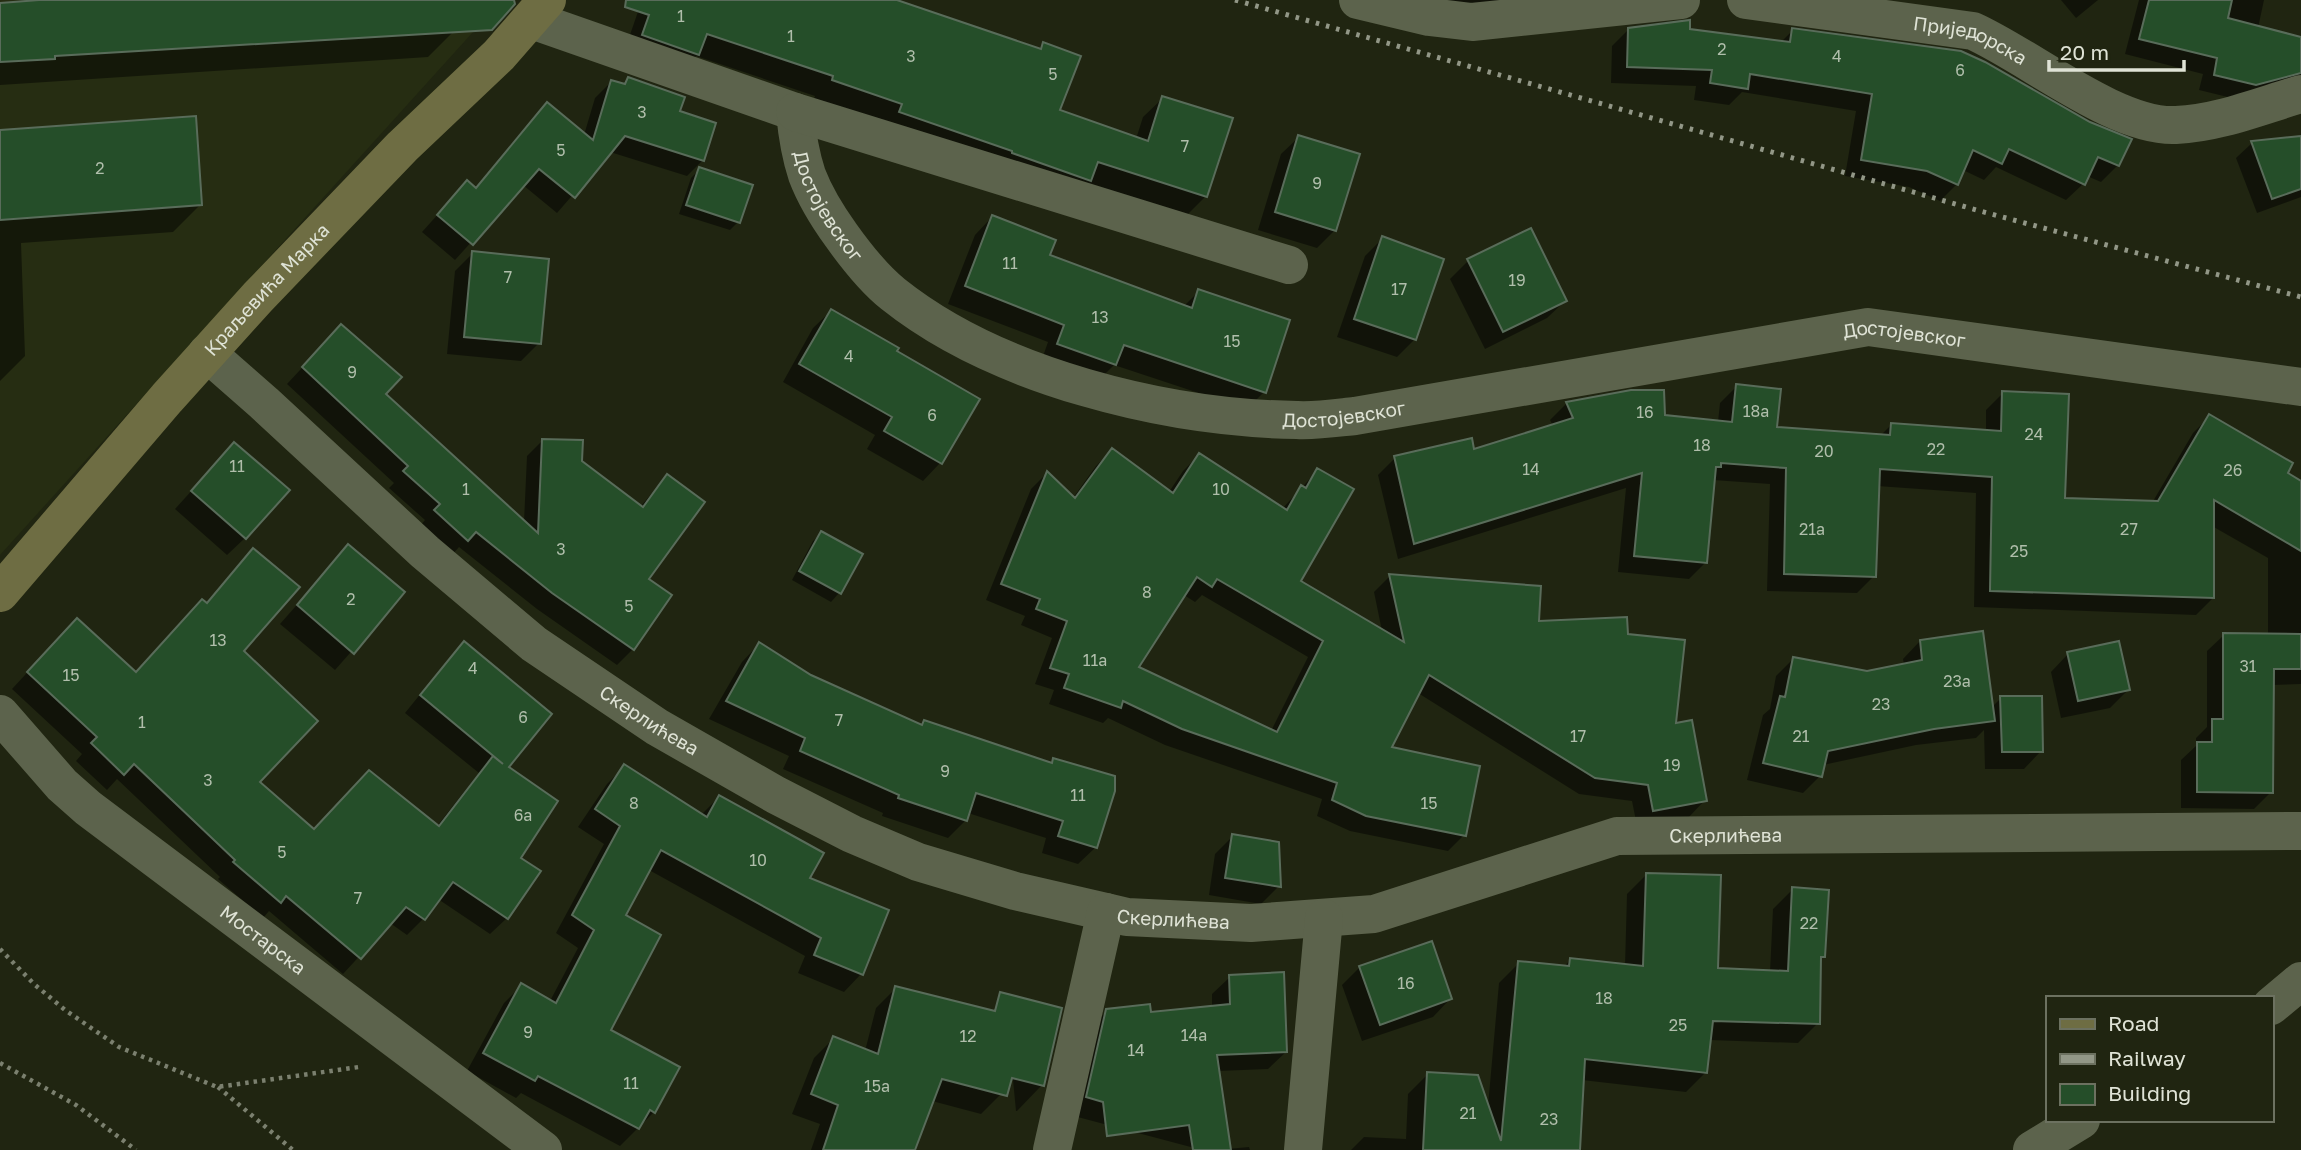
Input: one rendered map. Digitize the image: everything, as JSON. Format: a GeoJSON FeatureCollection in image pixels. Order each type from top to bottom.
{"type":"FeatureCollection","features":[{"type":"Feature","properties":{"kind":"street"},"geometry":{"type":"LineString","coordinates":[[1358,0],[1429,17],[1472,22],[1681,0]]}},
{"type":"Feature","properties":{"kind":"street","name":"Приједорска"},"geometry":{"type":"LineString","coordinates":[[1746,0],[1973,31],[2081,92],[2143,121],[2174,125],[2215,120],[2301,94]]}},
{"type":"Feature","properties":{"kind":"street"},"geometry":{"type":"LineString","coordinates":[[540,10],[795,113],[1289,265]]}},
{"type":"Feature","properties":{"kind":"street","name":"Краљевића Марка"},"geometry":{"type":"LineString","coordinates":[[0,593],[207,353],[327,224],[402,147],[499,55],[540,10]]}},
{"type":"Feature","properties":{"kind":"street","name":"Достојевског"},"geometry":{"type":"LineString","coordinates":[[795,113],[808,177],[829,218],[858,258],[891,292],[924,317],[986,350],[1052,377],[1111,396],[1175,408],[1297,420],[1355,416],[1868,327],[2301,387]]}},
{"type":"Feature","properties":{"kind":"street","name":"Скерлићева"},"geometry":{"type":"LineString","coordinates":[[207,353],[425,552],[534,644],[657,727],[841,828],[918,862],[1015,891],[1127,917],[1251,923],[1374,914],[1617,836],[2301,831]]}},
{"type":"Feature","properties":{"kind":"street","name":"Мостарска"},"geometry":{"type":"LineString","coordinates":[[0,714],[62,785],[88,808],[543,1150]]}},
{"type":"Feature","properties":{"kind":"street"},"geometry":{"type":"LineString","coordinates":[[1052,1150],[1106,912]]}},
{"type":"Feature","properties":{"kind":"street"},"geometry":{"type":"LineString","coordinates":[[1303,1150],[1324,918]]}},
{"type":"Feature","properties":{"kind":"street"},"geometry":{"type":"LineString","coordinates":[[2273,1004],[2301,981]]}},
{"type":"Feature","properties":{"kind":"street"},"geometry":{"type":"LineString","coordinates":[[2032,1150],[2078,1122]]}},
{"type":"Feature","properties":{"kind":"path"},"geometry":{"type":"LineString","coordinates":[[0,949],[34,984],[65,1010],[119,1047],[218,1087],[293,1150]]}},
{"type":"Feature","properties":{"kind":"path"},"geometry":{"type":"LineString","coordinates":[[218,1087],[419,1058]]}},
{"type":"Feature","properties":{"kind":"path"},"geometry":{"type":"LineString","coordinates":[[0,1063],[76,1105],[135,1150]]}},
{"type":"Feature","properties":{"kind":"shaded area"},"geometry":{"type":"Polygon","coordinates":[[[0,0],[502,0],[0,555],[0,0]]]}},
{"type":"Feature","properties":{"kind":"building"},"geometry":{"type":"Polygon","coordinates":[[[39,0],[514,0],[515,4],[492,30],[55,56],[55,59],[0,62],[0,3],[39,0]]]}},
{"type":"Feature","properties":{"kind":"building"},"geometry":{"type":"Polygon","coordinates":[[[626,0],[897,0],[1041,49],[1043,42],[1081,56],[1060,110],[1148,141],[1162,96],[1233,118],[1207,197],[1098,162],[1091,181],[899,112],[902,104],[832,80],[833,76],[707,34],[699,55],[642,35],[649,15],[625,7],[626,0]]]}},
{"type":"Feature","properties":{"kind":"building"},"geometry":{"type":"Polygon","coordinates":[[[2149,0],[2232,0],[2228,18],[2301,37],[2301,73],[2256,85],[2214,75],[2217,58],[2139,39],[2149,0]]]}},
{"type":"Feature","properties":{"kind":"building"},"geometry":{"type":"Polygon","coordinates":[[[1690,20],[1690,29],[1790,42],[1792,28],[1961,51],[2090,122],[2132,139],[2119,166],[2098,157],[2085,185],[2009,149],[2002,164],[1973,150],[1958,185],[1927,171],[1861,160],[1872,94],[1750,74],[1748,89],[1710,83],[1712,70],[1627,67],[1628,28],[1690,20]]]}},
{"type":"Feature","properties":{"kind":"building"},"geometry":{"type":"Polygon","coordinates":[[[628,77],[685,97],[680,111],[716,123],[704,161],[625,136],[575,198],[539,169],[473,245],[437,215],[467,180],[476,188],[547,102],[593,140],[611,80],[625,84],[628,77]]]}},
{"type":"Feature","properties":{"kind":"building"},"geometry":{"type":"Polygon","coordinates":[[[196,116],[202,205],[0,220],[0,130],[196,116]]]}},
{"type":"Feature","properties":{"kind":"building"},"geometry":{"type":"Polygon","coordinates":[[[1298,135],[1360,154],[1336,231],[1275,212],[1298,135]]]}},
{"type":"Feature","properties":{"kind":"building"},"geometry":{"type":"Polygon","coordinates":[[[2301,136],[2301,189],[2272,199],[2251,141],[2301,136]]]}},
{"type":"Feature","properties":{"kind":"building"},"geometry":{"type":"Polygon","coordinates":[[[699,167],[753,185],[740,223],[686,205],[699,167]]]}},
{"type":"Feature","properties":{"kind":"building"},"geometry":{"type":"Polygon","coordinates":[[[992,215],[1056,240],[1050,255],[1192,308],[1198,289],[1290,320],[1266,393],[1124,345],[1116,365],[1057,344],[1064,325],[965,286],[992,215]]]}},
{"type":"Feature","properties":{"kind":"building"},"geometry":{"type":"Polygon","coordinates":[[[1531,228],[1567,301],[1503,332],[1467,259],[1531,228]]]}},
{"type":"Feature","properties":{"kind":"building"},"geometry":{"type":"Polygon","coordinates":[[[1382,236],[1444,259],[1416,340],[1354,319],[1382,236]]]}},
{"type":"Feature","properties":{"kind":"building"},"geometry":{"type":"Polygon","coordinates":[[[472,251],[549,259],[541,344],[464,337],[472,251]]]}},
{"type":"Feature","properties":{"kind":"building"},"geometry":{"type":"Polygon","coordinates":[[[831,309],[980,399],[942,464],[884,431],[892,417],[799,364],[831,309]]]}},
{"type":"Feature","properties":{"kind":"building"},"geometry":{"type":"Polygon","coordinates":[[[341,324],[402,377],[386,394],[538,533],[542,439],[583,440],[582,461],[643,507],[667,474],[705,502],[649,579],[672,595],[634,650],[552,593],[476,532],[468,541],[434,510],[440,504],[403,471],[408,466],[302,367],[341,324]]]}},
{"type":"Feature","properties":{"kind":"building"},"geometry":{"type":"Polygon","coordinates":[[[1736,384],[1781,389],[1777,427],[1890,435],[1891,423],[2001,431],[2002,391],[2069,394],[2065,498],[2158,501],[2209,414],[2293,463],[2288,473],[2301,481],[2301,551],[2214,500],[2214,598],[1990,591],[1992,477],[1880,469],[1876,577],[1784,574],[1786,468],[1721,463],[1721,467],[1716,467],[1707,563],[1634,556],[1642,473],[1414,544],[1394,456],[1472,438],[1474,449],[1573,418],[1566,402],[1631,390],[1664,390],[1665,415],[1732,422],[1736,384]]]}},
{"type":"Feature","properties":{"kind":"building"},"geometry":{"type":"Polygon","coordinates":[[[234,442],[290,490],[246,539],[191,491],[234,442]]]}},
{"type":"Feature","properties":{"kind":"building"},"geometry":{"type":"Polygon","coordinates":[[[1112,448],[1173,493],[1199,453],[1287,510],[1301,485],[1306,488],[1317,468],[1354,489],[1301,581],[1404,642],[1389,574],[1541,586],[1539,621],[1627,617],[1628,634],[1685,640],[1676,723],[1692,720],[1707,801],[1653,811],[1648,785],[1595,778],[1429,675],[1392,747],[1480,766],[1466,836],[1366,816],[1332,800],[1337,783],[1182,729],[1123,701],[1121,708],[1064,688],[1069,674],[1050,668],[1067,621],[1036,609],[1040,599],[1001,584],[1047,471],[1075,498],[1112,448]],[[1197,577],[1139,667],[1277,732],[1323,641],[1217,579],[1212,587],[1197,577]]]}},
{"type":"Feature","properties":{"kind":"building"},"geometry":{"type":"Polygon","coordinates":[[[821,531],[863,554],[841,594],[799,571],[821,531]]]}},
{"type":"Feature","properties":{"kind":"building"},"geometry":{"type":"Polygon","coordinates":[[[348,544],[405,592],[354,654],[297,605],[348,544]]]}},
{"type":"Feature","properties":{"kind":"building"},"geometry":{"type":"Polygon","coordinates":[[[253,548],[300,587],[244,651],[318,721],[260,782],[314,829],[369,770],[439,826],[493,756],[503,764],[420,695],[464,641],[552,714],[509,767],[558,801],[521,858],[541,871],[508,919],[453,882],[425,920],[406,907],[361,959],[286,896],[281,903],[233,862],[235,860],[134,764],[124,775],[91,743],[97,737],[27,672],[77,618],[136,672],[202,599],[207,603],[253,548]]]}},
{"type":"Feature","properties":{"kind":"building"},"geometry":{"type":"Polygon","coordinates":[[[1983,631],[1995,721],[1934,729],[1828,751],[1822,777],[1763,763],[1780,696],[1785,697],[1793,657],[1867,671],[1922,660],[1920,640],[1983,631]]]}},
{"type":"Feature","properties":{"kind":"building"},"geometry":{"type":"Polygon","coordinates":[[[2223,633],[2301,634],[2301,669],[2274,669],[2273,793],[2197,792],[2197,742],[2212,742],[2212,719],[2223,719],[2223,633]]]}},
{"type":"Feature","properties":{"kind":"building"},"geometry":{"type":"Polygon","coordinates":[[[2119,641],[2130,690],[2078,701],[2067,652],[2119,641]]]}},
{"type":"Feature","properties":{"kind":"building"},"geometry":{"type":"Polygon","coordinates":[[[759,642],[811,675],[922,725],[924,720],[1052,763],[1053,758],[1115,776],[1115,791],[1097,848],[1058,836],[1063,821],[976,793],[967,821],[898,798],[899,795],[800,751],[805,738],[726,701],[759,642]]]}},
{"type":"Feature","properties":{"kind":"building"},"geometry":{"type":"Polygon","coordinates":[[[2000,696],[2042,696],[2043,752],[2002,752],[2000,696]]]}},
{"type":"Feature","properties":{"kind":"building"},"geometry":{"type":"Polygon","coordinates":[[[624,764],[707,817],[719,795],[824,853],[810,878],[889,910],[863,975],[814,955],[821,938],[661,850],[626,915],[661,935],[611,1030],[680,1067],[655,1113],[650,1110],[639,1129],[538,1076],[535,1081],[483,1053],[521,983],[556,1003],[594,930],[572,915],[620,826],[595,809],[624,764]]]}},
{"type":"Feature","properties":{"kind":"building"},"geometry":{"type":"Polygon","coordinates":[[[1232,834],[1279,842],[1281,887],[1225,878],[1232,834]]]}},
{"type":"Feature","properties":{"kind":"building"},"geometry":{"type":"Polygon","coordinates":[[[1646,873],[1721,875],[1718,968],[1788,971],[1792,887],[1829,890],[1825,957],[1821,957],[1820,1024],[1713,1021],[1707,1073],[1585,1059],[1580,1150],[1423,1150],[1427,1072],[1478,1075],[1501,1141],[1518,961],[1569,966],[1570,958],[1643,966],[1646,873]]]}},
{"type":"Feature","properties":{"kind":"building"},"geometry":{"type":"Polygon","coordinates":[[[1432,941],[1452,999],[1380,1025],[1359,966],[1432,941]]]}},
{"type":"Feature","properties":{"kind":"building"},"geometry":{"type":"Polygon","coordinates":[[[1284,972],[1287,1052],[1217,1055],[1231,1150],[1193,1150],[1189,1125],[1107,1136],[1103,1102],[1086,1097],[1106,1009],[1150,1004],[1151,1012],[1230,1004],[1229,975],[1284,972]]]}},
{"type":"Feature","properties":{"kind":"building"},"geometry":{"type":"Polygon","coordinates":[[[895,986],[995,1011],[1000,992],[1062,1008],[1044,1086],[1012,1078],[1007,1096],[942,1079],[915,1150],[823,1150],[838,1105],[811,1094],[833,1036],[878,1054],[895,986]]]}},
{"type":"Feature","properties":{"kind":"railway"},"geometry":{"type":"LineString","coordinates":[[1235,0],[1980,211],[2301,297]]}}]}
